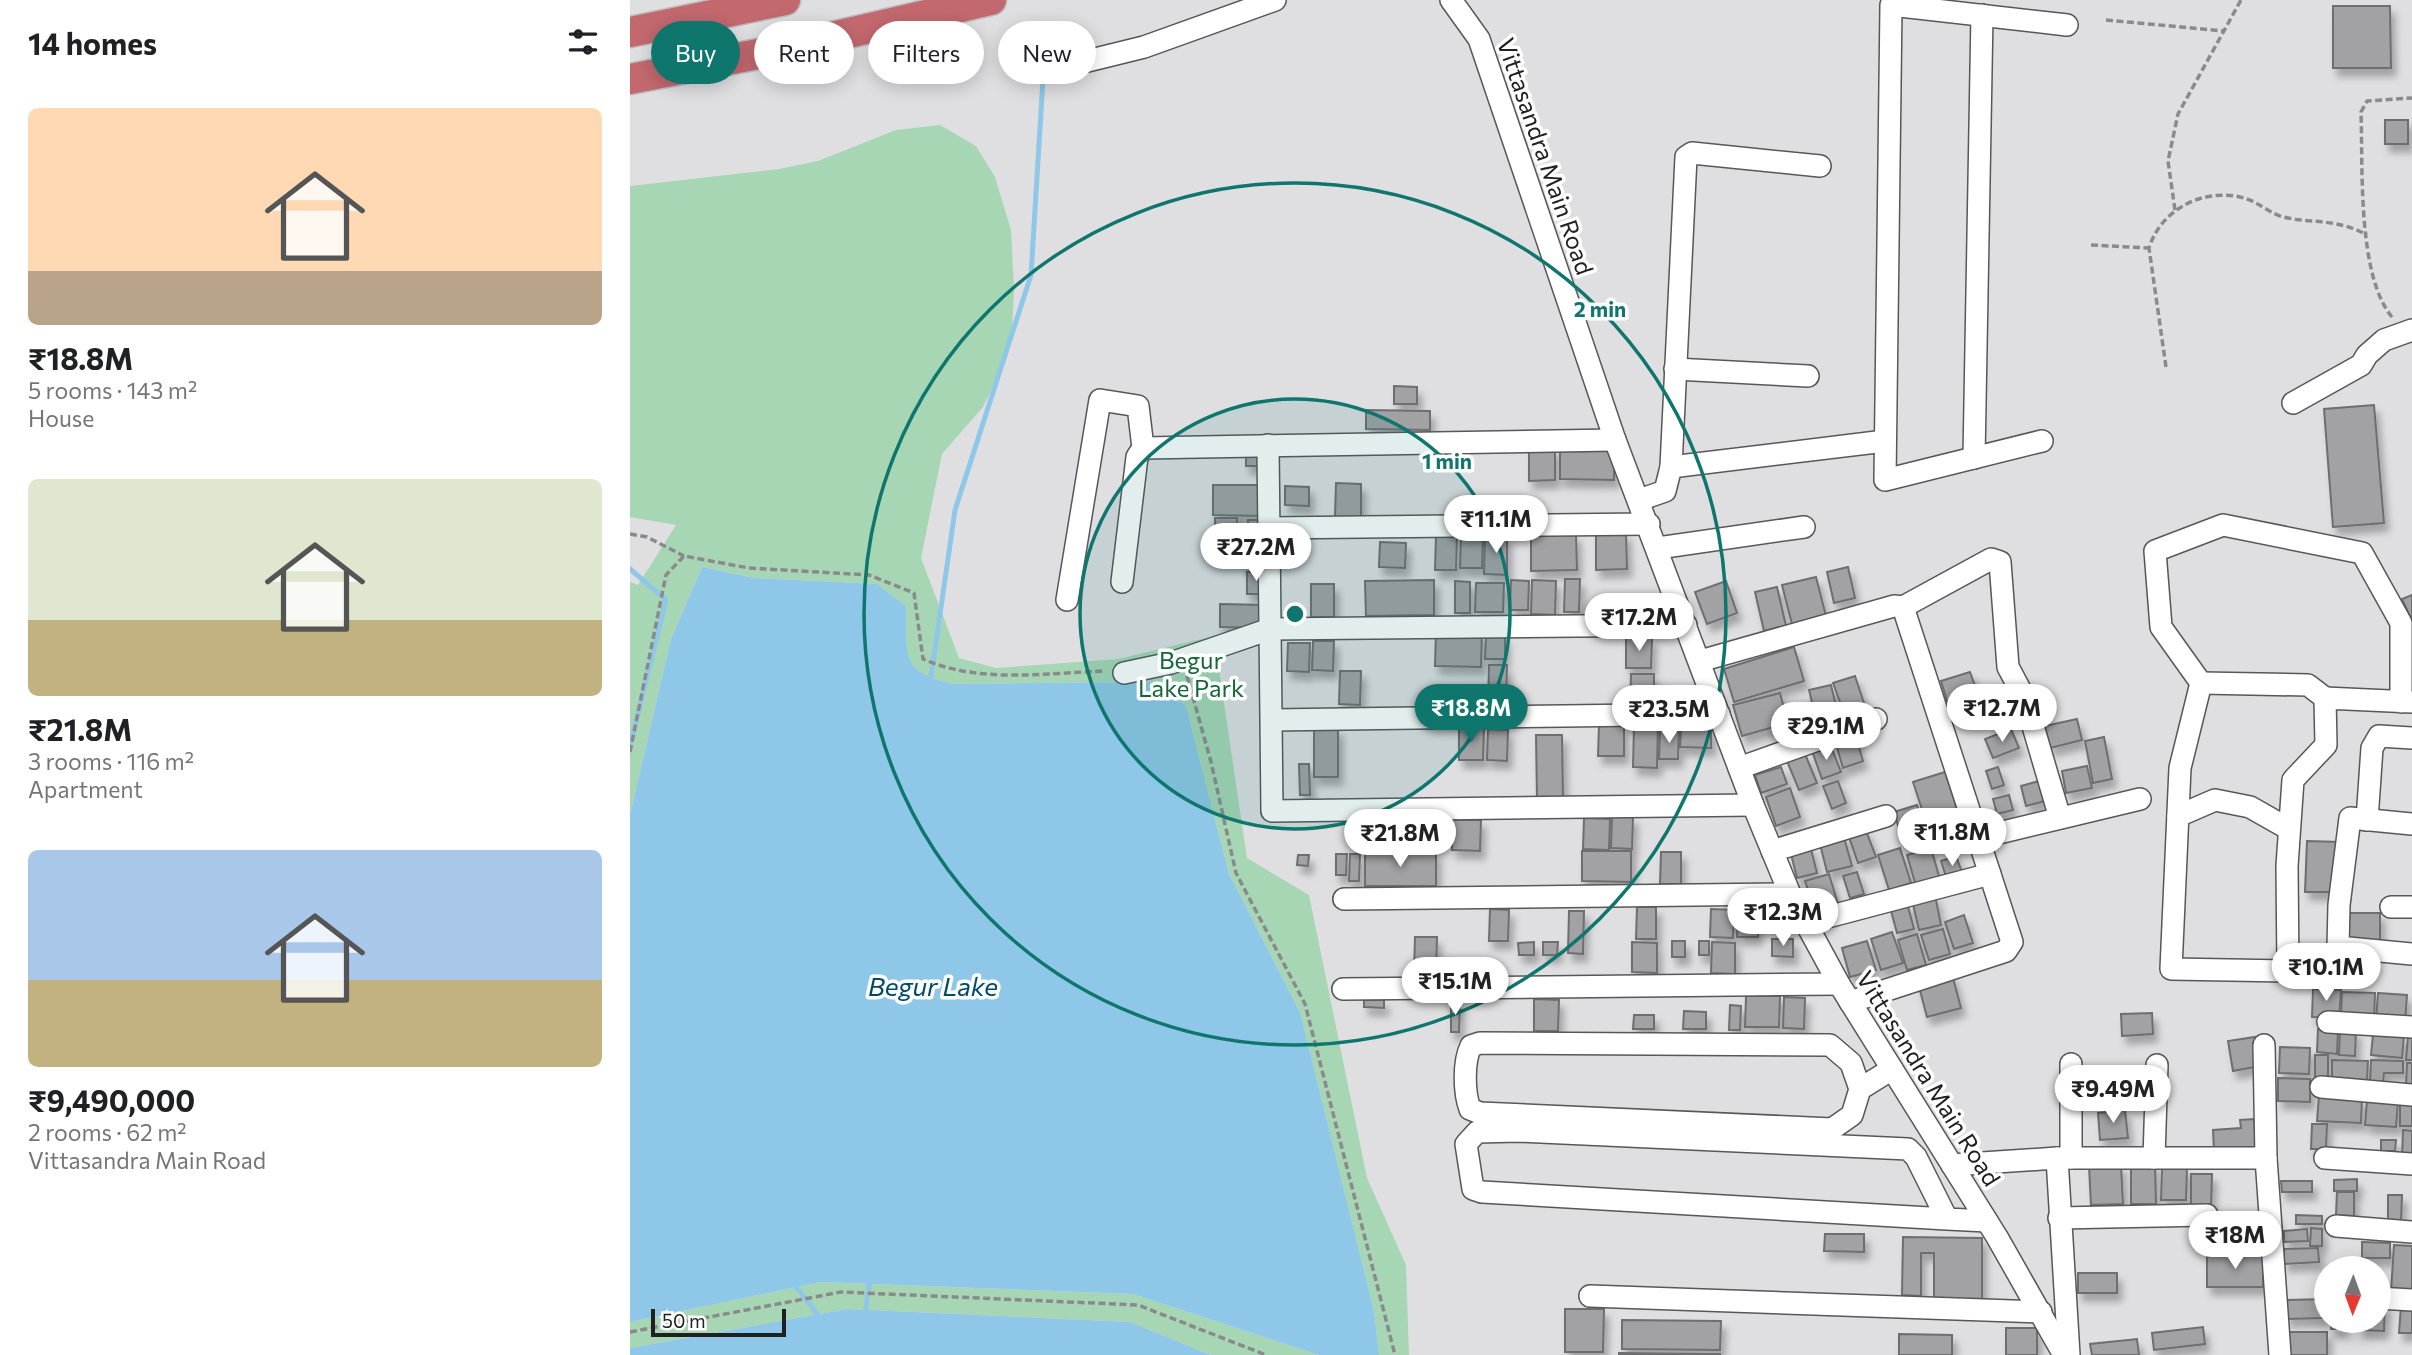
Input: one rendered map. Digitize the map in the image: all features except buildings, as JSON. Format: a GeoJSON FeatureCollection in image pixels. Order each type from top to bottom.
{"type":"FeatureCollection","features":[{"type":"Feature","properties":{"kind":"highway"},"geometry":{"type":"LineString","coordinates":[[630,32],[785,0]]}},
{"type":"Feature","properties":{"kind":"highway"},"geometry":{"type":"LineString","coordinates":[[630,79],[809,43],[991,0]]}},
{"type":"Feature","properties":{"kind":"street"},"geometry":{"type":"LineString","coordinates":[[1096,59],[1144,47],[1275,0]]}},
{"type":"Feature","properties":{"kind":"street","name":"Vittasandra Main Road"},"geometry":{"type":"LineString","coordinates":[[1451,0],[1479,39],[1615,440],[1753,805],[1790,894],[1845,993],[2067,1355]]}},
{"type":"Feature","properties":{"kind":"street"},"geometry":{"type":"LineString","coordinates":[[2042,441],[1885,480],[1891,5],[2067,24]]}},
{"type":"Feature","properties":{"kind":"street"},"geometry":{"type":"LineString","coordinates":[[1975,458],[1982,15]]}},
{"type":"Feature","properties":{"kind":"street"},"geometry":{"type":"LineString","coordinates":[[1639,500],[1665,491],[1671,467],[1686,157],[1692,153],[1820,166]]}},
{"type":"Feature","properties":{"kind":"street"},"geometry":{"type":"LineString","coordinates":[[2293,403],[2361,365],[2367,355],[2384,340],[2406,327]]}},
{"type":"Feature","properties":{"kind":"street"},"geometry":{"type":"LineString","coordinates":[[1675,369],[1808,376]]}},
{"type":"Feature","properties":{"kind":"street"},"geometry":{"type":"LineString","coordinates":[[1067,600],[1100,400],[1138,406],[1143,448],[1137,457],[1122,582]]}},
{"type":"Feature","properties":{"kind":"street"},"geometry":{"type":"LineString","coordinates":[[1143,448],[1615,440]]}},
{"type":"Feature","properties":{"kind":"street"},"geometry":{"type":"LineString","coordinates":[[1671,467],[1885,442]]}},
{"type":"Feature","properties":{"kind":"street"},"geometry":{"type":"LineString","coordinates":[[1268,445],[1272,811],[1753,805]]}},
{"type":"Feature","properties":{"kind":"street"},"geometry":{"type":"LineString","coordinates":[[1269,528],[1648,524]]}},
{"type":"Feature","properties":{"kind":"street"},"geometry":{"type":"LineString","coordinates":[[2201,683],[2308,685],[2325,698],[2407,702],[2401,623],[2362,553],[2223,525],[2155,551],[2161,627],[2201,683],[2180,768],[2171,969],[2288,971],[2289,829],[2293,780],[2326,745],[2325,698]]}},
{"type":"Feature","properties":{"kind":"street"},"geometry":{"type":"LineString","coordinates":[[1658,548],[1804,527]]}},
{"type":"Feature","properties":{"kind":"street"},"geometry":{"type":"LineString","coordinates":[[1700,661],[1894,606],[1903,607],[1992,559],[2000,562],[2008,667],[2025,699],[2060,818]]}},
{"type":"Feature","properties":{"kind":"street"},"geometry":{"type":"LineString","coordinates":[[1343,989],[1845,993],[2011,947],[2012,942],[1903,607]]}},
{"type":"Feature","properties":{"kind":"street"},"geometry":{"type":"LineString","coordinates":[[1120,672],[1171,663],[1270,629],[1686,625]]}},
{"type":"Feature","properties":{"kind":"street"},"geometry":{"type":"LineString","coordinates":[[1272,720],[1719,714]]}},
{"type":"Feature","properties":{"kind":"street"},"geometry":{"type":"LineString","coordinates":[[1739,768],[1876,719]]}},
{"type":"Feature","properties":{"kind":"street"},"geometry":{"type":"LineString","coordinates":[[2367,820],[2372,748],[2379,736],[2412,738]]}},
{"type":"Feature","properties":{"kind":"street"},"geometry":{"type":"LineString","coordinates":[[1978,838],[2140,799]]}},
{"type":"Feature","properties":{"kind":"street"},"geometry":{"type":"LineString","coordinates":[[2178,816],[2215,800],[2250,807],[2289,829]]}},
{"type":"Feature","properties":{"kind":"street"},"geometry":{"type":"LineString","coordinates":[[1772,851],[1885,816]]}},
{"type":"Feature","properties":{"kind":"street"},"geometry":{"type":"LineString","coordinates":[[2412,824],[2350,818],[2339,905],[2338,947],[2412,954]]}},
{"type":"Feature","properties":{"kind":"street"},"geometry":{"type":"LineString","coordinates":[[1805,923],[1990,874]]}},
{"type":"Feature","properties":{"kind":"street"},"geometry":{"type":"LineString","coordinates":[[1344,899],[1790,894]]}},
{"type":"Feature","properties":{"kind":"street"},"geometry":{"type":"LineString","coordinates":[[2390,907],[2412,907]]}},
{"type":"Feature","properties":{"kind":"street"},"geometry":{"type":"LineString","coordinates":[[2328,1022],[2412,1027]]}},
{"type":"Feature","properties":{"kind":"street"},"geometry":{"type":"LineString","coordinates":[[1860,1089],[1851,1063],[1830,1045],[1480,1042],[1471,1046],[1467,1054],[1467,1101],[1470,1109],[1480,1113],[1832,1129],[1852,1115],[1860,1089],[1892,1069]]}},
{"type":"Feature","properties":{"kind":"street"},"geometry":{"type":"LineString","coordinates":[[2264,1045],[2266,1158],[2280,1355]]}},
{"type":"Feature","properties":{"kind":"street"},"geometry":{"type":"LineString","coordinates":[[2067,1355],[2059,1218],[2071,1065]]}},
{"type":"Feature","properties":{"kind":"street"},"geometry":{"type":"LineString","coordinates":[[2154,1158],[2157,1065]]}},
{"type":"Feature","properties":{"kind":"street"},"geometry":{"type":"LineString","coordinates":[[2321,1087],[2412,1095]]}},
{"type":"Feature","properties":{"kind":"street"},"geometry":{"type":"LineString","coordinates":[[1947,1219],[1916,1157],[1908,1149],[1518,1131],[1478,1132],[1466,1144],[1473,1189],[1482,1192],[1947,1219],[1987,1221]]}},
{"type":"Feature","properties":{"kind":"street"},"geometry":{"type":"LineString","coordinates":[[1952,1166],[2064,1158],[2266,1158]]}},
{"type":"Feature","properties":{"kind":"street"},"geometry":{"type":"LineString","coordinates":[[2325,1158],[2412,1164]]}},
{"type":"Feature","properties":{"kind":"street"},"geometry":{"type":"LineString","coordinates":[[2059,1218],[2207,1215]]}},
{"type":"Feature","properties":{"kind":"street"},"geometry":{"type":"LineString","coordinates":[[2336,1226],[2412,1231]]}},
{"type":"Feature","properties":{"kind":"street"},"geometry":{"type":"LineString","coordinates":[[1590,1296],[2041,1312]]}},
{"type":"Feature","properties":{"kind":"street"},"geometry":{"type":"LineString","coordinates":[[2391,1299],[2412,1300]]}},
{"type":"Feature","properties":{"kind":"path"},"geometry":{"type":"LineString","coordinates":[[2175,210],[2168,161],[2172,132],[2178,114],[2241,0]]}},
{"type":"Feature","properties":{"kind":"path"},"geometry":{"type":"LineString","coordinates":[[2106,20],[2224,31]]}},
{"type":"Feature","properties":{"kind":"path"},"geometry":{"type":"LineString","coordinates":[[2406,327],[2385,308],[2374,286],[2367,235],[2362,106],[2373,99],[2412,98]]}},
{"type":"Feature","properties":{"kind":"path"},"geometry":{"type":"LineString","coordinates":[[2166,367],[2149,248],[2156,230],[2175,210],[2200,199],[2239,197],[2283,217],[2348,225],[2367,235]]}},
{"type":"Feature","properties":{"kind":"path"},"geometry":{"type":"LineString","coordinates":[[2091,245],[2149,248]]}},
{"type":"Feature","properties":{"kind":"path"},"geometry":{"type":"LineString","coordinates":[[630,534],[647,537],[684,556],[749,568],[869,575],[915,593],[923,659],[948,670],[975,675],[1120,672]]}},
{"type":"Feature","properties":{"kind":"path"},"geometry":{"type":"LineString","coordinates":[[630,752],[666,575],[684,556]]}},
{"type":"Feature","properties":{"kind":"path"},"geometry":{"type":"LineString","coordinates":[[1185,668],[1211,762],[1236,873],[1305,1004],[1395,1355]]}},
{"type":"Feature","properties":{"kind":"path"},"geometry":{"type":"LineString","coordinates":[[630,1332],[841,1292],[1138,1305],[1266,1355]]}},
{"type":"Feature","properties":{"kind":"green space","name":"Begur Lake Park"},"geometry":{"type":"Polygon","coordinates":[[[940,125],[976,146],[995,177],[1011,230],[1014,290],[1012,331],[997,379],[983,407],[942,454],[921,558],[959,658],[996,668],[1118,659],[1214,636],[1247,858],[1309,895],[1367,1178],[1406,1265],[1409,1355],[1379,1355],[1374,1311],[1300,1012],[1229,874],[1186,706],[1153,682],[953,684],[935,679],[914,667],[907,649],[906,606],[877,584],[755,578],[702,567],[671,639],[630,815],[630,582],[638,585],[676,525],[630,517],[630,186],[779,169],[818,161],[896,130],[940,125]]]}},
{"type":"Feature","properties":{"kind":"green space"},"geometry":{"type":"Polygon","coordinates":[[[820,1282],[1133,1294],[1319,1355],[1211,1355],[1130,1322],[847,1309],[630,1348],[630,1322],[820,1282]]]}},
{"type":"Feature","properties":{"kind":"water","name":"Begur Lake"},"geometry":{"type":"Polygon","coordinates":[[[702,567],[755,578],[877,584],[906,606],[907,649],[910,659],[914,667],[935,679],[953,684],[1153,682],[1186,706],[1229,874],[1300,1012],[1374,1311],[1379,1355],[1319,1355],[1133,1294],[820,1282],[630,1322],[630,815],[671,639],[702,567]]]}},
{"type":"Feature","properties":{"kind":"water"},"geometry":{"type":"Polygon","coordinates":[[[847,1309],[1130,1322],[1211,1355],[630,1355],[630,1348],[847,1309]]]}},
{"type":"Feature","properties":{"kind":"waterway"},"geometry":{"type":"LineString","coordinates":[[930,684],[955,510],[1031,275],[1043,84]]}},
{"type":"Feature","properties":{"kind":"waterway"},"geometry":{"type":"LineString","coordinates":[[630,569],[666,600],[630,746]]}},
{"type":"Feature","properties":{"kind":"waterway"},"geometry":{"type":"LineString","coordinates":[[865,1314],[870,1279]]}},
{"type":"Feature","properties":{"kind":"waterway"},"geometry":{"type":"LineString","coordinates":[[794,1284],[822,1320]]}}]}
